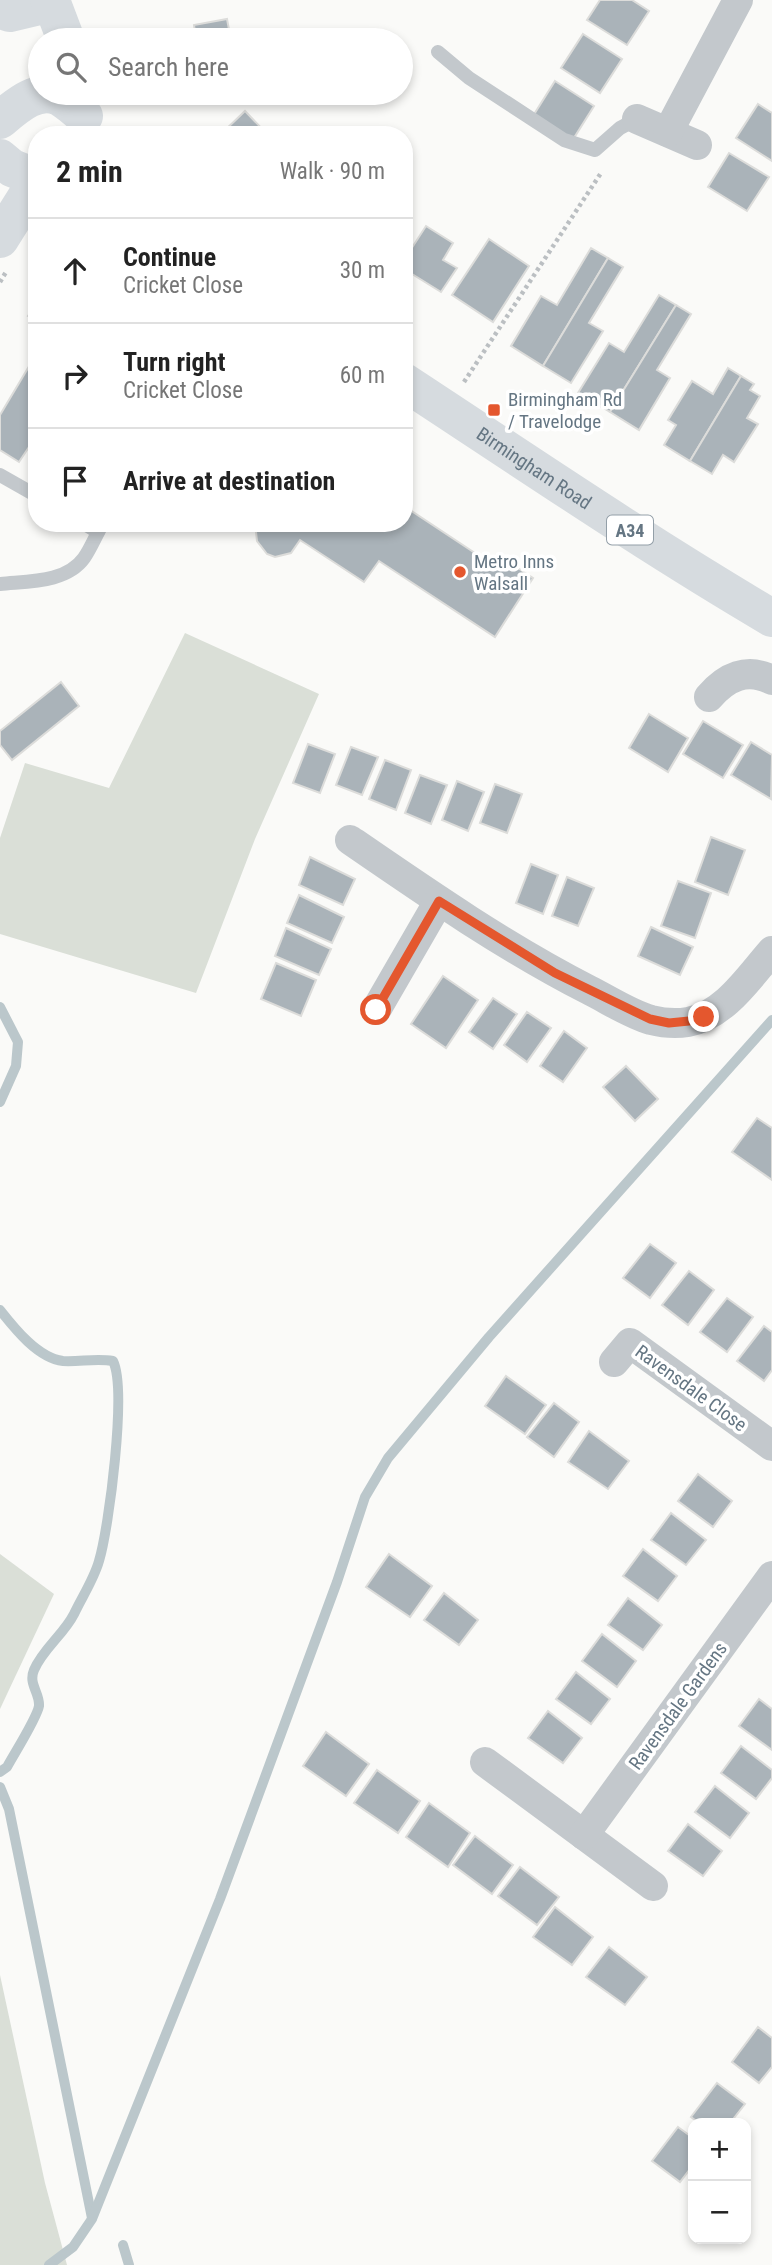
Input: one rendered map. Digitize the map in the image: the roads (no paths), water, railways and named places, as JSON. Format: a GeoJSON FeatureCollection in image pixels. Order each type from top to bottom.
{"type":"FeatureCollection","features":[{"type":"Feature","properties":{"kind":"main road"},"geometry":{"type":"LineString","coordinates":[[0,10],[10,13],[51,1],[61,28]]}},
{"type":"Feature","properties":{"kind":"main road"},"geometry":{"type":"LineString","coordinates":[[0,120],[28,99]]}},
{"type":"Feature","properties":{"kind":"main road"},"geometry":{"type":"LineString","coordinates":[[68,105],[86,122]]}},
{"type":"Feature","properties":{"kind":"main road"},"geometry":{"type":"LineString","coordinates":[[0,158],[12,168],[28,175]]}},
{"type":"Feature","properties":{"kind":"main road"},"geometry":{"type":"LineString","coordinates":[[0,239],[28,194]]}},
{"type":"Feature","properties":{"kind":"main road","name":"Birmingham Road"},"geometry":{"type":"LineString","coordinates":[[413,388],[565,488],[772,618]]}},
{"type":"Feature","properties":{"kind":"street"},"geometry":{"type":"LineString","coordinates":[[668,132],[738,0]]}},
{"type":"Feature","properties":{"kind":"street"},"geometry":{"type":"LineString","coordinates":[[637,119],[697,145]]}},
{"type":"Feature","properties":{"kind":"street"},"geometry":{"type":"LineString","coordinates":[[709,696],[721,682],[737,675],[766,677],[772,680]]}},
{"type":"Feature","properties":{"kind":"street"},"geometry":{"type":"LineString","coordinates":[[350,840],[439,901],[555,973],[650,1019],[669,1023],[689,1021],[718,1009],[772,951]]}},
{"type":"Feature","properties":{"kind":"street"},"geometry":{"type":"LineString","coordinates":[[376,1010],[439,901]]}},
{"type":"Feature","properties":{"kind":"street","name":"Ravensdale Close"},"geometry":{"type":"LineString","coordinates":[[614,1362],[630,1343],[772,1446]]}},
{"type":"Feature","properties":{"kind":"street","name":"Ravensdale Gardens"},"geometry":{"type":"LineString","coordinates":[[584,1835],[772,1576]]}},
{"type":"Feature","properties":{"kind":"street"},"geometry":{"type":"LineString","coordinates":[[485,1762],[653,1886]]}},
{"type":"Feature","properties":{"kind":"lane"},"geometry":{"type":"LineString","coordinates":[[438,52],[470,78],[565,140],[595,150],[620,128],[637,119]]}},
{"type":"Feature","properties":{"kind":"lane"},"geometry":{"type":"LineString","coordinates":[[0,475],[28,491]]}},
{"type":"Feature","properties":{"kind":"lane"},"geometry":{"type":"LineString","coordinates":[[0,584],[47,579],[68,573],[83,560],[98,532]]}},
{"type":"Feature","properties":{"kind":"waterway"},"geometry":{"type":"LineString","coordinates":[[0,1007],[18,1042],[16,1066],[0,1102]]}},
{"type":"Feature","properties":{"kind":"waterway"},"geometry":{"type":"LineString","coordinates":[[49,2265],[73,2247],[92,2219],[220,1899],[337,1582],[365,1497],[388,1458],[489,1337],[772,1020]]}},
{"type":"Feature","properties":{"kind":"waterway"},"geometry":{"type":"LineString","coordinates":[[0,1310],[28,1342],[54,1359],[113,1361],[118,1399],[112,1491],[99,1561],[70,1621],[34,1670],[32,1680],[39,1706],[7,1767],[0,1772]]}},
{"type":"Feature","properties":{"kind":"waterway"},"geometry":{"type":"LineString","coordinates":[[0,1787],[9,1809],[92,2218]]}},
{"type":"Feature","properties":{"kind":"waterway"},"geometry":{"type":"LineString","coordinates":[[123,2245],[129,2265]]}},
{"type":"Feature","properties":{"kind":"place","name":"Birmingham Rd / Travelodge"},"geometry":{"type":"Point","coordinates":[494,410]}},
{"type":"Feature","properties":{"kind":"place","name":"Metro Inns Walsall"},"geometry":{"type":"Point","coordinates":[460,572]}}]}
